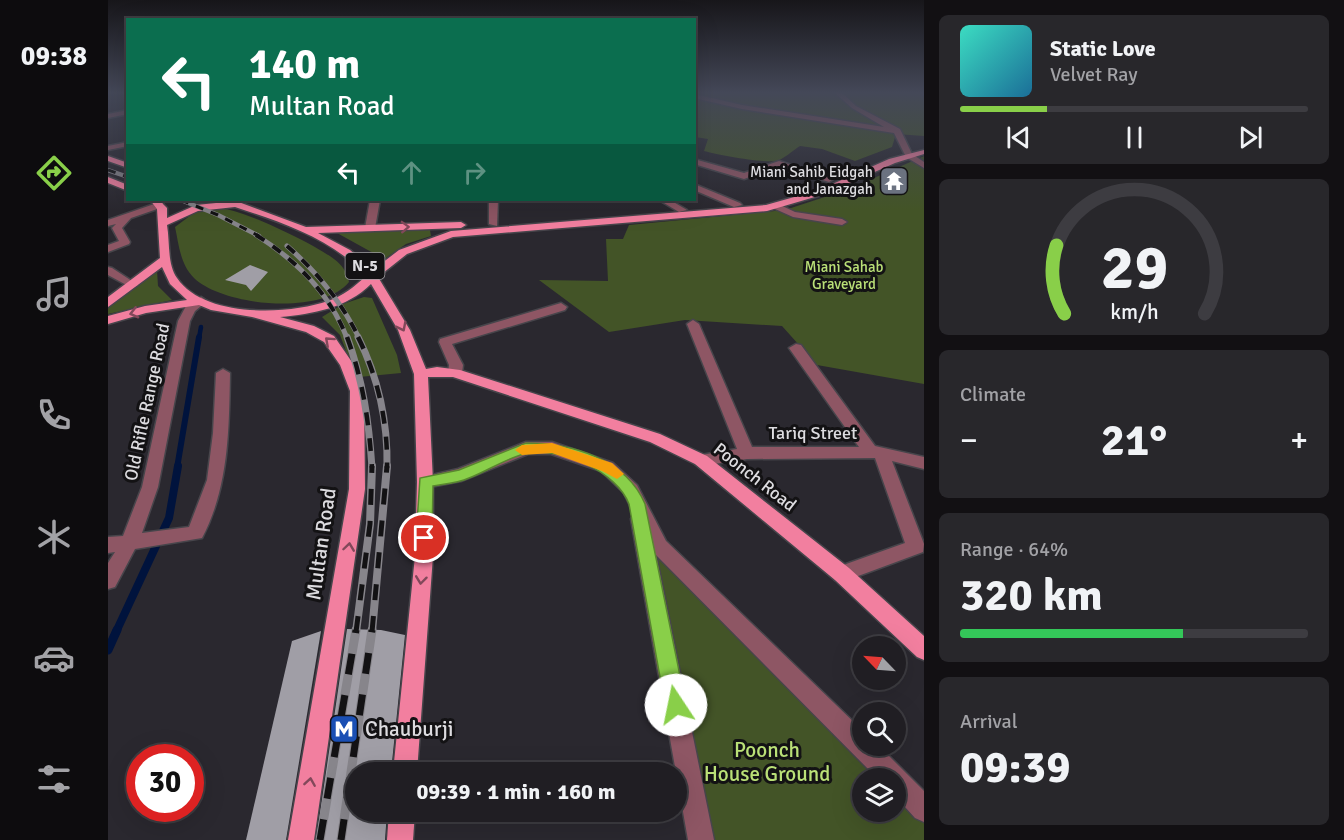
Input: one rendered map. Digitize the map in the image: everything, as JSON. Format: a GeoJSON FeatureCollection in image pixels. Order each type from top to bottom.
{"type":"FeatureCollection","features":[{"type":"Feature","properties":{"kind":"main road"},"geometry":{"type":"LineString","coordinates":[[372,276],[403,252],[459,232],[739,212],[776,206],[822,192],[924,145]]}},
{"type":"Feature","properties":{"kind":"main road"},"geometry":{"type":"LineString","coordinates":[[305,230],[494,224],[772,201],[907,152],[924,152]]}},
{"type":"Feature","properties":{"kind":"main road"},"geometry":{"type":"LineString","coordinates":[[108,158],[126,165]]}},
{"type":"Feature","properties":{"kind":"main road"},"geometry":{"type":"LineString","coordinates":[[108,180],[126,187]]}},
{"type":"Feature","properties":{"kind":"main road","name":"N-5"},"geometry":{"type":"LineString","coordinates":[[162,224],[196,208],[234,201],[305,230],[359,261],[372,276],[404,330],[421,374],[425,482],[424,556],[406,762]]}},
{"type":"Feature","properties":{"kind":"main road","name":"N-5"},"geometry":{"type":"LineString","coordinates":[[157,202],[172,280],[184,292],[201,301],[254,314],[326,308],[358,293],[372,276]]}},
{"type":"Feature","properties":{"kind":"main road"},"geometry":{"type":"LineString","coordinates":[[108,303],[167,258]]}},
{"type":"Feature","properties":{"kind":"main road"},"geometry":{"type":"LineString","coordinates":[[108,320],[145,310],[201,301]]}},
{"type":"Feature","properties":{"kind":"main road","name":"Multan Road"},"geometry":{"type":"LineString","coordinates":[[254,314],[310,329],[329,339],[347,365],[357,391],[357,489],[301,840]]}},
{"type":"Feature","properties":{"kind":"main road","name":"Poonch Road"},"geometry":{"type":"LineString","coordinates":[[421,374],[437,371],[455,373],[655,438],[701,460],[842,573],[924,650]]}},
{"type":"Feature","properties":{"kind":"main road"},"geometry":{"type":"LineString","coordinates":[[400,840],[401,822]]}},
{"type":"Feature","properties":{"kind":"street"},"geometry":{"type":"LineString","coordinates":[[897,131],[907,152],[924,166]]}},
{"type":"Feature","properties":{"kind":"street"},"geometry":{"type":"LineString","coordinates":[[108,148],[126,144]]}},
{"type":"Feature","properties":{"kind":"street"},"geometry":{"type":"LineString","coordinates":[[696,162],[744,176],[779,164],[829,179]]}},
{"type":"Feature","properties":{"kind":"street"},"geometry":{"type":"LineString","coordinates":[[696,171],[714,166]]}},
{"type":"Feature","properties":{"kind":"street"},"geometry":{"type":"LineString","coordinates":[[696,188],[737,205]]}},
{"type":"Feature","properties":{"kind":"street"},"geometry":{"type":"LineString","coordinates":[[370,228],[375,201]]}},
{"type":"Feature","properties":{"kind":"street"},"geometry":{"type":"LineString","coordinates":[[493,201],[494,224]]}},
{"type":"Feature","properties":{"kind":"street"},"geometry":{"type":"LineString","coordinates":[[666,201],[682,210]]}},
{"type":"Feature","properties":{"kind":"street"},"geometry":{"type":"LineString","coordinates":[[108,223],[157,202]]}},
{"type":"Feature","properties":{"kind":"street"},"geometry":{"type":"LineString","coordinates":[[776,206],[793,214],[842,222]]}},
{"type":"Feature","properties":{"kind":"street"},"geometry":{"type":"LineString","coordinates":[[108,249],[124,242],[117,228],[128,216]]}},
{"type":"Feature","properties":{"kind":"street"},"geometry":{"type":"LineString","coordinates":[[108,270],[132,285]]}},
{"type":"Feature","properties":{"kind":"street","name":"Old Rifle Range Road"},"geometry":{"type":"LineString","coordinates":[[108,581],[135,542],[150,487],[184,321],[190,309],[201,301]]}},
{"type":"Feature","properties":{"kind":"street"},"geometry":{"type":"LineString","coordinates":[[455,373],[456,365],[445,342],[561,307]]}},
{"type":"Feature","properties":{"kind":"street"},"geometry":{"type":"LineString","coordinates":[[693,324],[747,453]]}},
{"type":"Feature","properties":{"kind":"street"},"geometry":{"type":"LineString","coordinates":[[796,348],[876,452],[916,547],[842,573]]}},
{"type":"Feature","properties":{"kind":"street"},"geometry":{"type":"LineString","coordinates":[[108,544],[196,533],[215,480],[221,433],[223,373]]}},
{"type":"Feature","properties":{"kind":"street"},"geometry":{"type":"LineString","coordinates":[[425,482],[461,475],[526,448],[552,448],[607,467],[631,489],[659,546],[760,643],[884,768]]}},
{"type":"Feature","properties":{"kind":"street","name":"Tariq Street"},"geometry":{"type":"LineString","coordinates":[[701,460],[747,453],[876,452],[924,463]]}},
{"type":"Feature","properties":{"kind":"street"},"geometry":{"type":"LineString","coordinates":[[637,504],[701,840],[696,840]]}},
{"type":"Feature","properties":{"kind":"street"},"geometry":{"type":"LineString","coordinates":[[906,791],[924,810]]}},
{"type":"Feature","properties":{"kind":"green space"},"geometry":{"type":"Polygon","coordinates":[[[696,131],[924,131],[924,136],[896,134],[892,147],[855,161],[822,149],[800,146],[776,161],[751,160],[704,151],[708,139],[696,137],[696,131]]]}},
{"type":"Feature","properties":{"kind":"green space","name":"Miani Sahab Graveyard"},"geometry":{"type":"Polygon","coordinates":[[[924,156],[924,384],[817,365],[782,326],[685,320],[609,332],[539,280],[608,281],[606,239],[623,239],[629,225],[785,210],[849,189],[924,156]]]}},
{"type":"Feature","properties":{"kind":"green space"},"geometry":{"type":"Polygon","coordinates":[[[220,208],[261,221],[311,245],[334,259],[345,272],[349,282],[336,293],[317,300],[296,303],[249,301],[208,288],[189,273],[181,254],[175,227],[195,212],[220,208]]]}},
{"type":"Feature","properties":{"kind":"green space"},"geometry":{"type":"Polygon","coordinates":[[[430,230],[431,236],[406,244],[380,262],[375,254],[337,233],[430,230]]]}},
{"type":"Feature","properties":{"kind":"green space"},"geometry":{"type":"Polygon","coordinates":[[[157,270],[158,286],[172,300],[108,314],[108,307],[157,270]]]}},
{"type":"Feature","properties":{"kind":"green space"},"geometry":{"type":"Polygon","coordinates":[[[364,297],[372,298],[397,355],[401,373],[359,377],[353,369],[340,335],[322,317],[343,304],[364,297]]]}},
{"type":"Feature","properties":{"kind":"green space","name":"Poonch House Ground"},"geometry":{"type":"Polygon","coordinates":[[[637,504],[659,546],[760,643],[852,737],[852,756],[870,756],[882,768],[852,768],[852,822],[906,822],[906,793],[924,812],[924,840],[701,840],[637,504]]]}},
{"type":"Feature","properties":{"kind":"building"},"geometry":{"type":"Polygon","coordinates":[[[250,265],[268,272],[251,291],[246,285],[225,280],[250,265]]]}},
{"type":"Feature","properties":{"kind":"building"},"geometry":{"type":"Polygon","coordinates":[[[347,629],[381,630],[405,635],[392,762],[345,762],[345,822],[386,822],[385,840],[316,840],[347,629]]]}},
{"type":"Feature","properties":{"kind":"building"},"geometry":{"type":"Polygon","coordinates":[[[321,631],[286,840],[246,840],[292,641],[321,631]]]}},
{"type":"Feature","properties":{"kind":"waterway"},"geometry":{"type":"LineString","coordinates":[[199,338],[201,327]]}},
{"type":"Feature","properties":{"kind":"waterway"},"geometry":{"type":"LineString","coordinates":[[177,468],[199,337]]}},
{"type":"Feature","properties":{"kind":"waterway"},"geometry":{"type":"LineString","coordinates":[[116,632],[169,518],[178,466]]}},
{"type":"Feature","properties":{"kind":"waterway"},"geometry":{"type":"LineString","coordinates":[[108,650],[117,630]]}},
{"type":"Feature","properties":{"kind":"railway"},"geometry":{"type":"LineString","coordinates":[[108,170],[126,176]]}},
{"type":"Feature","properties":{"kind":"railway"},"geometry":{"type":"LineString","coordinates":[[183,201],[218,215],[259,236]]}},
{"type":"Feature","properties":{"kind":"railway"},"geometry":{"type":"LineString","coordinates":[[256,235],[285,255],[310,279],[331,307],[347,338]]}},
{"type":"Feature","properties":{"kind":"railway"},"geometry":{"type":"LineString","coordinates":[[287,246],[328,288],[345,312],[359,338]]}},
{"type":"Feature","properties":{"kind":"railway"},"geometry":{"type":"LineString","coordinates":[[347,337],[364,401],[372,467]]}},
{"type":"Feature","properties":{"kind":"railway"},"geometry":{"type":"LineString","coordinates":[[358,337],[371,368],[384,417],[387,466]]}},
{"type":"Feature","properties":{"kind":"railway"},"geometry":{"type":"LineString","coordinates":[[372,632],[387,466]]}},
{"type":"Feature","properties":{"kind":"railway"},"geometry":{"type":"LineString","coordinates":[[356,632],[370,524],[372,467]]}},
{"type":"Feature","properties":{"kind":"railway"},"geometry":{"type":"LineString","coordinates":[[320,840],[356,630]]}},
{"type":"Feature","properties":{"kind":"railway"},"geometry":{"type":"LineString","coordinates":[[341,840],[372,630]]}},
{"type":"Feature","properties":{"kind":"slow traffic"},"geometry":{"type":"LineString","coordinates":[[522,450],[552,448],[607,467],[617,474]]}},
{"type":"Feature","properties":{"kind":"place","name":"Miani Sahib Eidgah and Janazgah"},"geometry":{"type":"Point","coordinates":[894,181]}},
{"type":"Feature","properties":{"kind":"place","name":"Chauburji"},"geometry":{"type":"Point","coordinates":[344,729]}},
{"type":"Feature","properties":{"kind":"route"},"geometry":{"type":"LineString","coordinates":[[424,538],[425,482],[461,475],[526,448],[552,448],[607,467],[621,477],[631,489],[637,504],[676,705]]}}]}
